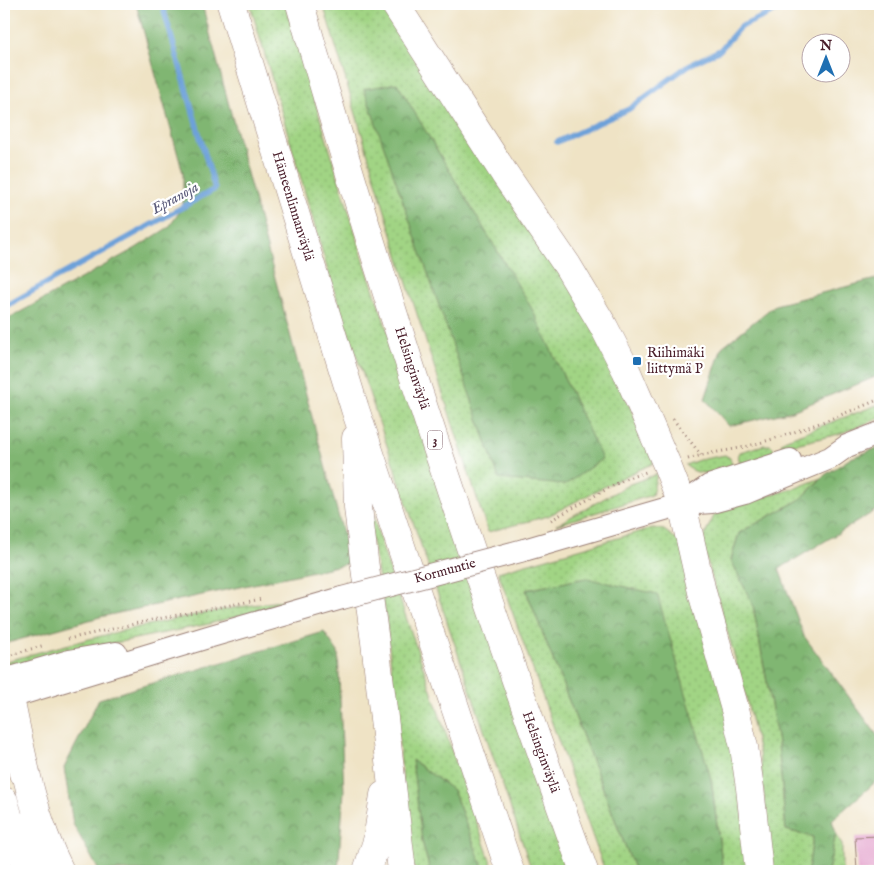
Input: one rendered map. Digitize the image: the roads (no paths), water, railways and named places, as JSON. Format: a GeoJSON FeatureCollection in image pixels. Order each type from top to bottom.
{"type":"FeatureCollection","features":[{"type":"Feature","properties":{"kind":"highway","name":"Hämeenlinnanväylä"},"geometry":{"type":"LineString","coordinates":[[231,4],[355,409]]}},
{"type":"Feature","properties":{"kind":"highway","name":"Helsinginväylä"},"geometry":{"type":"LineString","coordinates":[[300,4],[327,98],[409,359],[495,621],[584,871]]}},
{"type":"Feature","properties":{"kind":"highway"},"geometry":{"type":"LineString","coordinates":[[395,4],[567,265],[604,327],[626,370],[666,465],[682,504],[702,592],[744,747],[756,832],[759,871]]}},
{"type":"Feature","properties":{"kind":"highway"},"geometry":{"type":"LineString","coordinates":[[355,409],[358,507],[388,741],[402,871]]}},
{"type":"Feature","properties":{"kind":"highway"},"geometry":{"type":"LineString","coordinates":[[355,409],[510,871]]}},
{"type":"Feature","properties":{"kind":"highway"},"geometry":{"type":"LineString","coordinates":[[6,682],[9,746],[21,751],[43,830],[60,871]]}},
{"type":"Feature","properties":{"kind":"highway"},"geometry":{"type":"LineString","coordinates":[[367,871],[377,841],[384,806],[388,741]]}},
{"type":"Feature","properties":{"kind":"highway"},"geometry":{"type":"LineString","coordinates":[[14,800],[16,843],[27,871]]}},
{"type":"Feature","properties":{"kind":"street","name":"Kormuntie"},"geometry":{"type":"LineString","coordinates":[[6,682],[208,637],[342,598],[524,550],[682,504],[709,486],[826,449],[847,446],[880,433]]}},
{"type":"Feature","properties":{"kind":"lane"},"geometry":{"type":"LineString","coordinates":[[9,746],[14,800],[42,871]]}},
{"type":"Feature","properties":{"kind":"waterway","name":"Epranoja"},"geometry":{"type":"LineString","coordinates":[[4,307],[215,189],[162,4]]}},
{"type":"Feature","properties":{"kind":"waterway"},"geometry":{"type":"LineString","coordinates":[[557,142],[629,109],[689,65],[720,50],[740,27],[791,4]]}},
{"type":"Feature","properties":{"kind":"place","name":"Riihimäki liittymä P"},"geometry":{"type":"Point","coordinates":[637,361]}}]}
